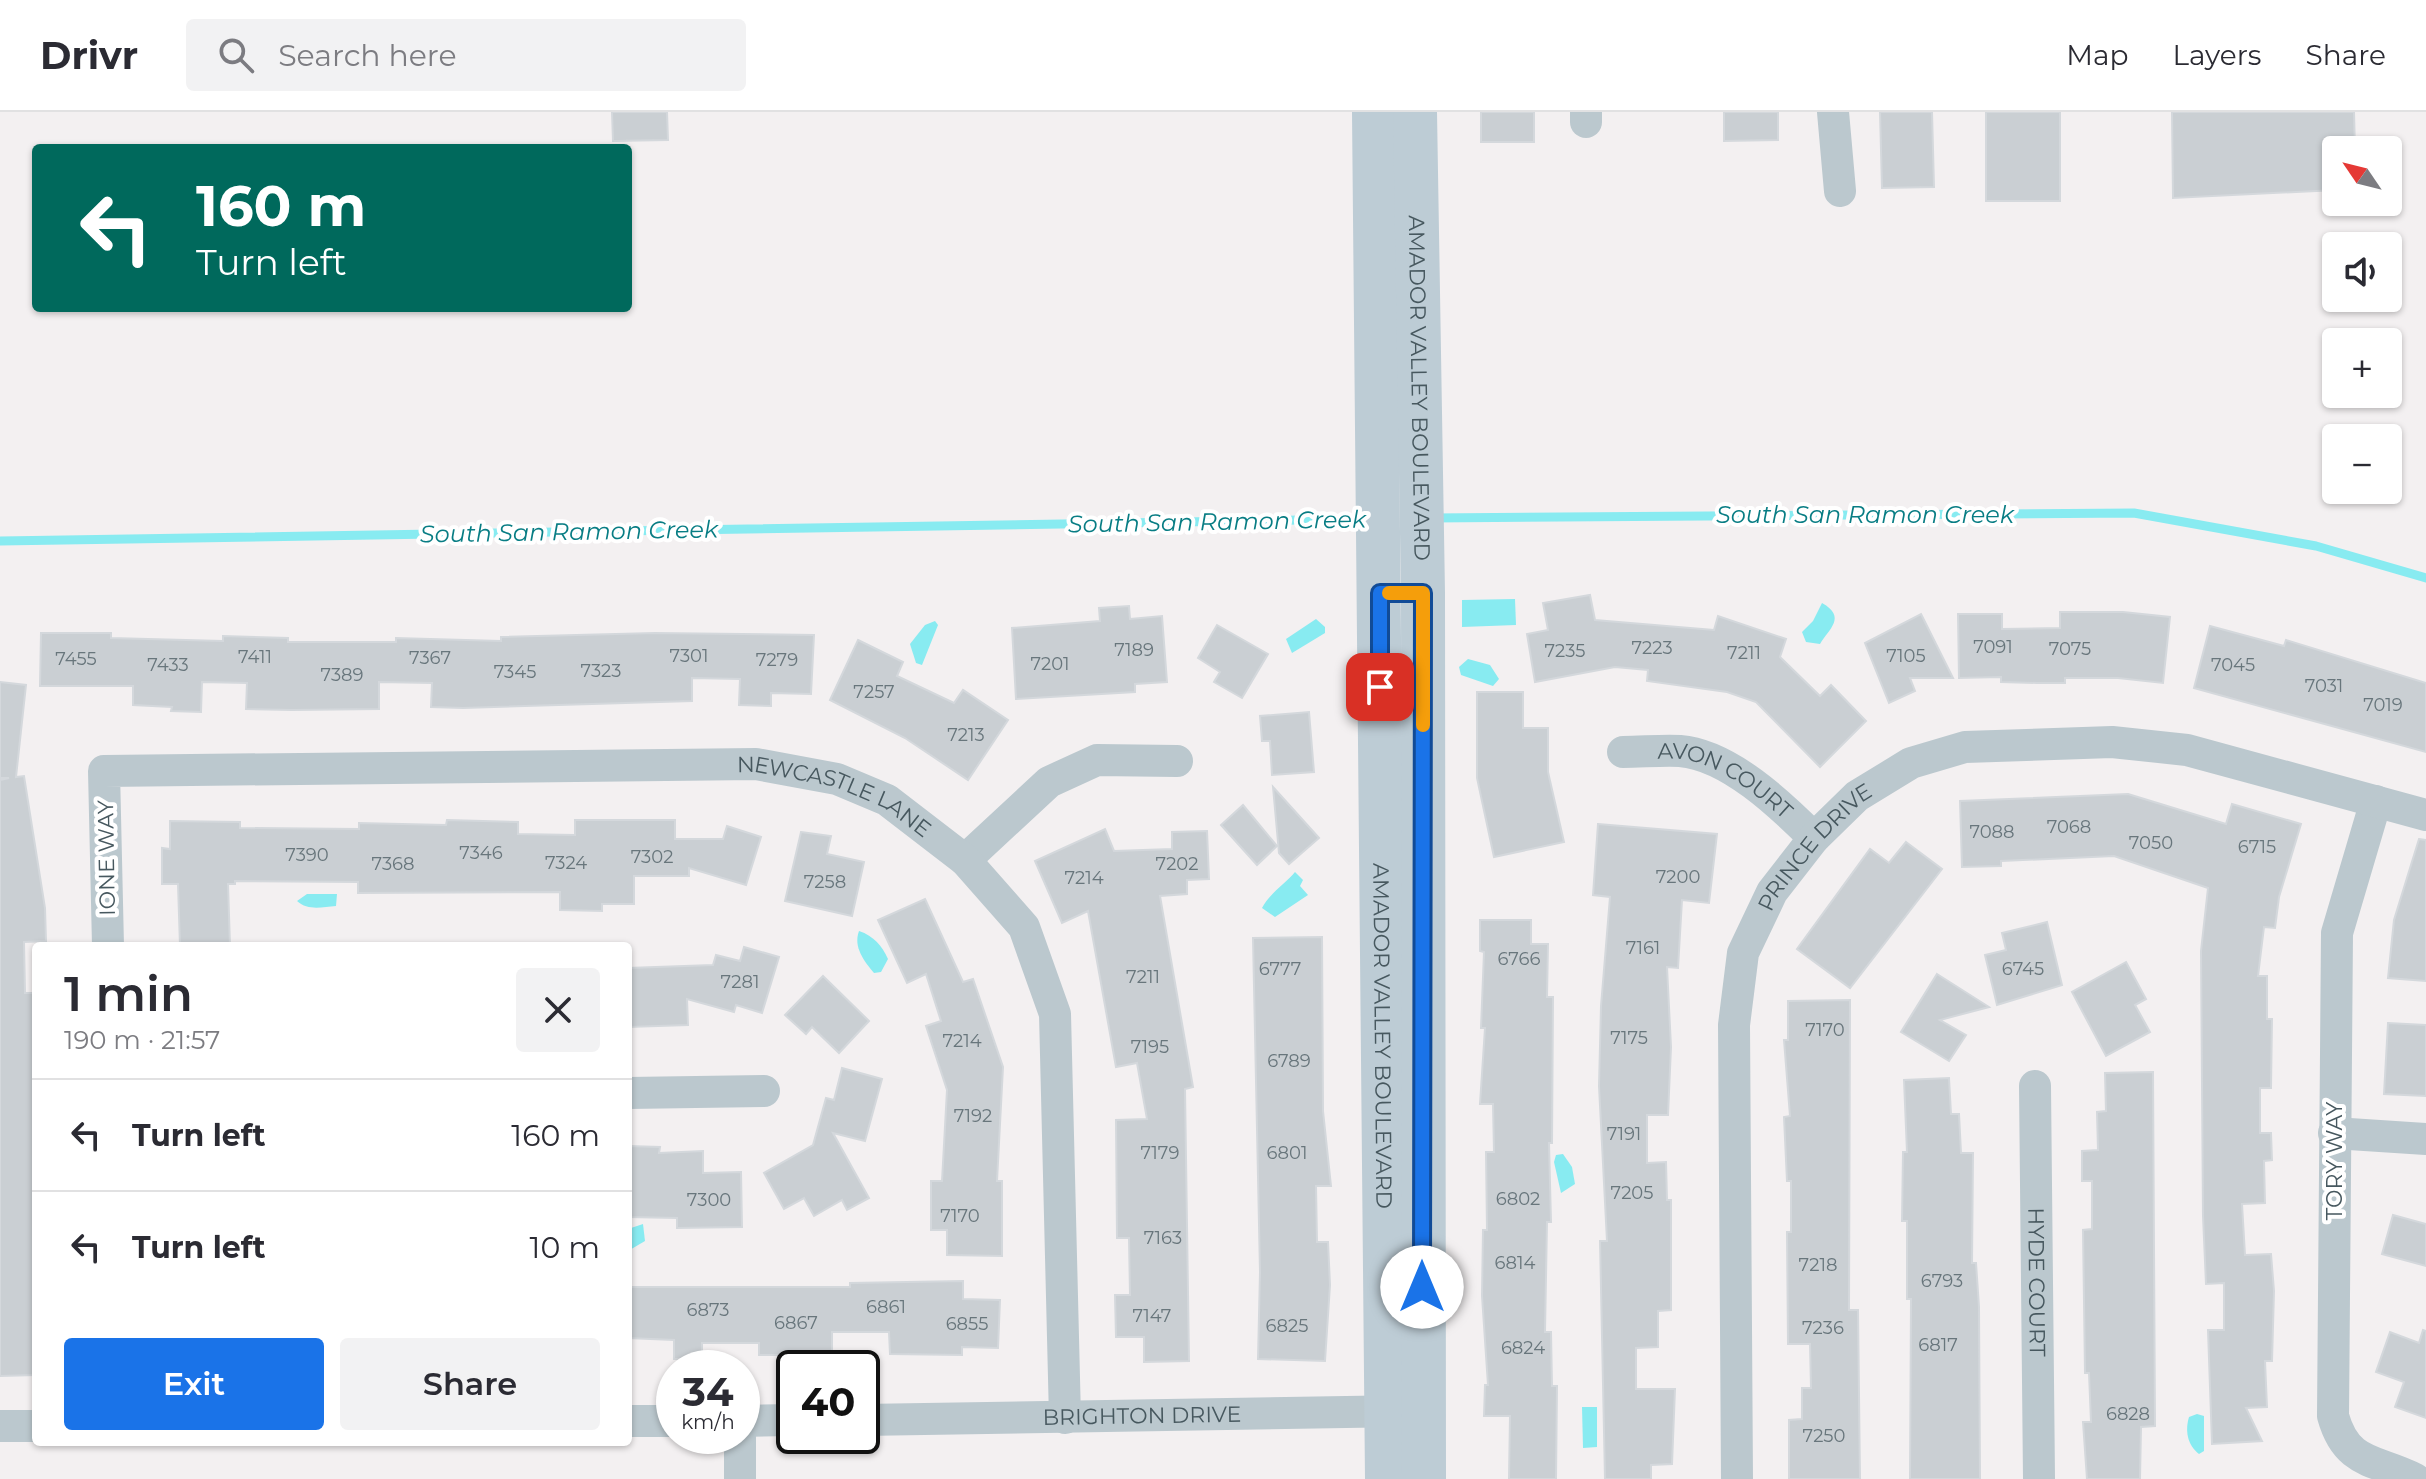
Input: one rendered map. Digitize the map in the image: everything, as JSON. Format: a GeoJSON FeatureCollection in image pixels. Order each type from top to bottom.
{"type":"FeatureCollection","features":[{"type":"Feature","properties":{"kind":"street","name":"AMADOR VALLEY BOULEVARD"},"geometry":{"type":"LineString","coordinates":[[1374,112],[1380,593],[1404,1411],[1424,1479]]}},
{"type":"Feature","properties":{"kind":"street","name":"AMADOR VALLEY BOULEVARD"},"geometry":{"type":"LineString","coordinates":[[1387,1479],[1404,1411],[1423,593],[1415,112]]}},
{"type":"Feature","properties":{"kind":"street"},"geometry":{"type":"LineString","coordinates":[[1833,112],[1840,191]]}},
{"type":"Feature","properties":{"kind":"street"},"geometry":{"type":"LineString","coordinates":[[1380,593],[1423,593]]}},
{"type":"Feature","properties":{"kind":"street","name":"PRINCE DRIVE"},"geometry":{"type":"LineString","coordinates":[[1737,1479],[1734,1025],[1743,953],[1772,892],[1814,838],[1857,796],[1911,763],[1965,747],[2112,742],[2187,750],[2426,815]]}},
{"type":"Feature","properties":{"kind":"street","name":"AVON COURT"},"geometry":{"type":"LineString","coordinates":[[1623,752],[1682,751],[1712,761],[1774,798],[1814,838]]}},
{"type":"Feature","properties":{"kind":"street"},"geometry":{"type":"LineString","coordinates":[[965,860],[1049,782],[1097,760],[1177,761]]}},
{"type":"Feature","properties":{"kind":"street","name":"NEWCASTLE LANE"},"geometry":{"type":"LineString","coordinates":[[104,771],[756,764],[837,779],[887,800],[965,860],[1024,927],[1055,1014],[1065,1418]]}},
{"type":"Feature","properties":{"kind":"street","name":"IONE WAY"},"geometry":{"type":"LineString","coordinates":[[104,771],[108,942]]}},
{"type":"Feature","properties":{"kind":"street","name":"TORY WAY"},"geometry":{"type":"LineString","coordinates":[[2376,801],[2337,933],[2333,1416],[2340,1440],[2358,1457],[2415,1479]]}},
{"type":"Feature","properties":{"kind":"street","name":"HYDE COURT"},"geometry":{"type":"LineString","coordinates":[[2035,1086],[2039,1479]]}},
{"type":"Feature","properties":{"kind":"street"},"geometry":{"type":"LineString","coordinates":[[632,1093],[764,1091]]}},
{"type":"Feature","properties":{"kind":"street"},"geometry":{"type":"LineString","coordinates":[[2334,1133],[2426,1139]]}},
{"type":"Feature","properties":{"kind":"street"},"geometry":{"type":"LineString","coordinates":[[1404,1411],[1408,1479]]}},
{"type":"Feature","properties":{"kind":"street","name":"BRIGHTON DRIVE"},"geometry":{"type":"LineString","coordinates":[[880,1420],[1404,1411]]}},
{"type":"Feature","properties":{"kind":"street"},"geometry":{"type":"LineString","coordinates":[[632,1421],[656,1421]]}},
{"type":"Feature","properties":{"kind":"street"},"geometry":{"type":"LineString","coordinates":[[0,1426],[32,1426]]}},
{"type":"Feature","properties":{"kind":"street"},"geometry":{"type":"LineString","coordinates":[[740,1454],[740,1479]]}},
{"type":"Feature","properties":{"kind":"water"},"geometry":{"type":"Polygon","coordinates":[[[1515,599],[1516,625],[1462,627],[1462,600],[1515,599]]]}},
{"type":"Feature","properties":{"kind":"water"},"geometry":{"type":"Polygon","coordinates":[[[1822,603],[1834,613],[1834,623],[1820,644],[1806,642],[1802,632],[1813,621],[1822,603]]]}},
{"type":"Feature","properties":{"kind":"water"},"geometry":{"type":"Polygon","coordinates":[[[1316,619],[1325,627],[1325,633],[1292,653],[1286,639],[1316,619]]]}},
{"type":"Feature","properties":{"kind":"water"},"geometry":{"type":"Polygon","coordinates":[[[935,621],[938,625],[922,665],[916,663],[910,644],[925,625],[935,621]]]}},
{"type":"Feature","properties":{"kind":"water"},"geometry":{"type":"Polygon","coordinates":[[[1468,659],[1490,665],[1499,679],[1493,686],[1461,675],[1459,667],[1468,659]]]}},
{"type":"Feature","properties":{"kind":"water"},"geometry":{"type":"Polygon","coordinates":[[[1295,872],[1303,880],[1300,886],[1308,895],[1275,917],[1262,908],[1295,872]]]}},
{"type":"Feature","properties":{"kind":"water"},"geometry":{"type":"Polygon","coordinates":[[[307,894],[337,894],[336,906],[310,907],[297,901],[307,894]]]}},
{"type":"Feature","properties":{"kind":"water"},"geometry":{"type":"Polygon","coordinates":[[[859,931],[873,939],[886,954],[888,959],[881,972],[874,973],[860,954],[857,943],[859,931]]]}},
{"type":"Feature","properties":{"kind":"water"},"geometry":{"type":"Polygon","coordinates":[[[1563,1154],[1572,1167],[1575,1184],[1561,1193],[1554,1162],[1556,1155],[1563,1154]]]}},
{"type":"Feature","properties":{"kind":"water"},"geometry":{"type":"Polygon","coordinates":[[[643,1224],[645,1241],[632,1249],[632,1228],[643,1224]]]}},
{"type":"Feature","properties":{"kind":"water"},"geometry":{"type":"Polygon","coordinates":[[[1582,1407],[1597,1407],[1597,1447],[1583,1448],[1582,1407]]]}},
{"type":"Feature","properties":{"kind":"water"},"geometry":{"type":"Polygon","coordinates":[[[2197,1414],[2204,1416],[2204,1451],[2199,1454],[2187,1432],[2189,1417],[2197,1414]]]}},
{"type":"Feature","properties":{"kind":"building"},"geometry":{"type":"Polygon","coordinates":[[[612,112],[667,112],[668,140],[613,141],[612,112]]]}},
{"type":"Feature","properties":{"kind":"building"},"geometry":{"type":"Polygon","coordinates":[[[1481,112],[1534,112],[1534,142],[1481,142],[1481,112]]]}},
{"type":"Feature","properties":{"kind":"building"},"geometry":{"type":"Polygon","coordinates":[[[1724,112],[1778,112],[1778,140],[1724,141],[1724,112]]]}},
{"type":"Feature","properties":{"kind":"building"},"geometry":{"type":"Polygon","coordinates":[[[1880,112],[1932,112],[1934,187],[1882,188],[1880,112]]]}},
{"type":"Feature","properties":{"kind":"building"},"geometry":{"type":"Polygon","coordinates":[[[1986,112],[2060,112],[2060,201],[1986,201],[1986,112]]]}},
{"type":"Feature","properties":{"kind":"building"},"geometry":{"type":"Polygon","coordinates":[[[2172,112],[2354,112],[2355,136],[2322,136],[2322,191],[2173,198],[2172,112]]]}},
{"type":"Feature","properties":{"kind":"building"},"geometry":{"type":"Polygon","coordinates":[[[1590,595],[1595,620],[1714,630],[1718,616],[1786,639],[1780,657],[1820,696],[1831,685],[1866,721],[1820,767],[1756,702],[1727,692],[1647,681],[1648,670],[1615,667],[1535,682],[1527,634],[1548,630],[1543,603],[1590,595]]]}},
{"type":"Feature","properties":{"kind":"building"},"geometry":{"type":"Polygon","coordinates":[[[1129,606],[1130,619],[1162,616],[1167,682],[1135,684],[1135,692],[1016,699],[1012,628],[1100,621],[1099,608],[1129,606]]]}},
{"type":"Feature","properties":{"kind":"building"},"geometry":{"type":"Polygon","coordinates":[[[2060,612],[2123,612],[2170,617],[2163,683],[2118,678],[2065,678],[2065,683],[2037,683],[2001,682],[2001,677],[1959,678],[1958,614],[2002,614],[2002,629],[2060,628],[2060,612]]]}},
{"type":"Feature","properties":{"kind":"building"},"geometry":{"type":"Polygon","coordinates":[[[1921,614],[1953,678],[1910,678],[1915,691],[1889,703],[1865,643],[1921,614]]]}},
{"type":"Feature","properties":{"kind":"building"},"geometry":{"type":"Polygon","coordinates":[[[1217,625],[1268,654],[1242,698],[1214,682],[1220,672],[1198,658],[1217,625]]]}},
{"type":"Feature","properties":{"kind":"building"},"geometry":{"type":"Polygon","coordinates":[[[2210,626],[2284,646],[2286,640],[2426,683],[2426,752],[2194,688],[2210,626]]]}},
{"type":"Feature","properties":{"kind":"building"},"geometry":{"type":"Polygon","coordinates":[[[41,633],[111,633],[111,638],[223,641],[223,636],[288,638],[288,642],[396,642],[396,638],[501,641],[501,637],[655,633],[814,635],[811,694],[771,693],[771,706],[739,705],[740,679],[692,678],[692,701],[463,708],[431,707],[432,683],[379,682],[379,709],[292,710],[246,709],[247,683],[202,682],[201,712],[133,705],[133,686],[40,686],[41,633]]]}},
{"type":"Feature","properties":{"kind":"building"},"geometry":{"type":"Polygon","coordinates":[[[858,640],[903,662],[897,676],[954,703],[963,690],[1008,720],[968,780],[905,738],[830,700],[858,640]]]}},
{"type":"Feature","properties":{"kind":"building"},"geometry":{"type":"Polygon","coordinates":[[[0,682],[26,685],[16,777],[24,776],[45,908],[46,941],[24,942],[25,993],[32,993],[32,1375],[0,1376],[0,780],[9,778],[0,778],[0,682]]]}},
{"type":"Feature","properties":{"kind":"building"},"geometry":{"type":"Polygon","coordinates":[[[1477,692],[1523,692],[1523,728],[1548,728],[1548,772],[1564,842],[1494,857],[1477,778],[1477,692]]]}},
{"type":"Feature","properties":{"kind":"building"},"geometry":{"type":"Polygon","coordinates":[[[1309,712],[1314,772],[1272,775],[1270,741],[1262,741],[1260,716],[1309,712]]]}},
{"type":"Feature","properties":{"kind":"building"},"geometry":{"type":"Polygon","coordinates":[[[1273,787],[1319,838],[1289,864],[1279,853],[1273,787]]]}},
{"type":"Feature","properties":{"kind":"building"},"geometry":{"type":"Polygon","coordinates":[[[2128,794],[2226,824],[2232,804],[2301,824],[2279,897],[2275,928],[2264,927],[2258,976],[2267,976],[2267,1019],[2272,1019],[2271,1088],[2260,1088],[2260,1133],[2271,1133],[2272,1160],[2264,1161],[2265,1203],[2242,1204],[2245,1255],[2271,1254],[2274,1291],[2272,1361],[2265,1361],[2267,1407],[2246,1408],[2262,1441],[2212,1444],[2208,1330],[2224,1330],[2224,1283],[2206,1284],[2203,1216],[2201,951],[2208,888],[2114,856],[2001,861],[2001,866],[1962,867],[1960,801],[2128,794]]]}},
{"type":"Feature","properties":{"kind":"building"},"geometry":{"type":"Polygon","coordinates":[[[1243,805],[1277,846],[1257,865],[1221,825],[1243,805]]]}},
{"type":"Feature","properties":{"kind":"building"},"geometry":{"type":"Polygon","coordinates":[[[447,820],[518,822],[518,834],[575,835],[575,820],[675,820],[675,839],[723,839],[727,826],[761,837],[746,885],[689,868],[689,876],[634,876],[634,904],[602,904],[602,911],[560,910],[560,892],[358,893],[358,882],[235,881],[235,884],[228,884],[230,942],[180,942],[178,884],[162,884],[162,848],[170,849],[170,821],[240,822],[240,828],[359,829],[359,823],[446,825],[447,820]]]}},
{"type":"Feature","properties":{"kind":"building"},"geometry":{"type":"Polygon","coordinates":[[[1598,824],[1717,834],[1709,903],[1682,900],[1678,968],[1667,967],[1671,1047],[1668,1115],[1647,1115],[1647,1163],[1666,1162],[1667,1200],[1671,1200],[1671,1310],[1658,1311],[1658,1347],[1636,1348],[1636,1389],[1675,1389],[1672,1464],[1651,1465],[1651,1479],[1605,1479],[1600,1241],[1607,1241],[1599,1086],[1601,1006],[1610,897],[1593,895],[1598,824]]]}},
{"type":"Feature","properties":{"kind":"building"},"geometry":{"type":"Polygon","coordinates":[[[1105,829],[1114,851],[1172,849],[1172,832],[1207,831],[1209,879],[1187,880],[1187,894],[1160,896],[1193,1087],[1185,1089],[1189,1361],[1144,1362],[1144,1337],[1116,1337],[1115,1295],[1130,1295],[1129,1238],[1117,1238],[1116,1120],[1147,1119],[1137,1063],[1116,1067],[1088,911],[1062,923],[1035,861],[1105,829]]]}},
{"type":"Feature","properties":{"kind":"building"},"geometry":{"type":"Polygon","coordinates":[[[801,832],[831,836],[827,854],[864,862],[852,916],[785,901],[801,832]]]}},
{"type":"Feature","properties":{"kind":"building"},"geometry":{"type":"Polygon","coordinates":[[[2419,839],[2426,840],[2426,981],[2388,978],[2394,920],[2419,839]]]}},
{"type":"Feature","properties":{"kind":"building"},"geometry":{"type":"Polygon","coordinates":[[[1906,842],[1942,869],[1850,988],[1797,949],[1870,849],[1889,863],[1906,842]]]}},
{"type":"Feature","properties":{"kind":"building"},"geometry":{"type":"Polygon","coordinates":[[[925,899],[963,982],[973,979],[1003,1067],[997,1181],[1002,1181],[1002,1256],[947,1255],[947,1230],[931,1230],[931,1181],[942,1181],[947,1090],[926,1026],[941,1021],[926,974],[907,983],[878,920],[925,899]]]}},
{"type":"Feature","properties":{"kind":"building"},"geometry":{"type":"Polygon","coordinates":[[[1480,920],[1531,920],[1531,944],[1548,944],[1547,997],[1553,997],[1552,1143],[1549,1143],[1551,1222],[1547,1222],[1545,1332],[1551,1332],[1552,1386],[1557,1386],[1556,1479],[1509,1479],[1510,1416],[1484,1416],[1485,1385],[1488,1385],[1482,1296],[1483,1230],[1487,1230],[1486,1152],[1494,1152],[1493,1104],[1480,1104],[1485,1028],[1481,1028],[1484,952],[1480,951],[1480,920]]]}},
{"type":"Feature","properties":{"kind":"building"},"geometry":{"type":"Polygon","coordinates":[[[2047,922],[2062,985],[1997,1005],[1985,955],[2006,950],[2002,933],[2047,922]]]}},
{"type":"Feature","properties":{"kind":"building"},"geometry":{"type":"Polygon","coordinates":[[[1322,937],[1323,1111],[1331,1186],[1316,1186],[1317,1242],[1328,1242],[1330,1285],[1325,1361],[1258,1359],[1260,1272],[1253,938],[1322,937]]]}},
{"type":"Feature","properties":{"kind":"building"},"geometry":{"type":"Polygon","coordinates":[[[744,947],[779,957],[762,1013],[736,1005],[734,1012],[687,999],[688,1025],[632,1027],[632,968],[713,965],[716,955],[740,961],[744,947]]]}},
{"type":"Feature","properties":{"kind":"building"},"geometry":{"type":"Polygon","coordinates":[[[2126,962],[2146,999],[2135,1005],[2150,1032],[2106,1056],[2072,992],[2126,962]]]}},
{"type":"Feature","properties":{"kind":"building"},"geometry":{"type":"Polygon","coordinates":[[[1937,974],[1989,1007],[1940,1020],[1966,1035],[1949,1061],[1901,1032],[1937,974]]]}},
{"type":"Feature","properties":{"kind":"building"},"geometry":{"type":"Polygon","coordinates":[[[823,976],[869,1021],[839,1053],[812,1027],[806,1034],[785,1015],[823,976]]]}},
{"type":"Feature","properties":{"kind":"building"},"geometry":{"type":"Polygon","coordinates":[[[1850,1000],[1849,1310],[1858,1310],[1860,1479],[1789,1479],[1789,1420],[1802,1419],[1802,1388],[1811,1388],[1810,1344],[1788,1344],[1787,1232],[1791,1232],[1791,1181],[1787,1181],[1784,1117],[1790,1116],[1784,1040],[1788,1040],[1788,1001],[1850,1000]]]}},
{"type":"Feature","properties":{"kind":"building"},"geometry":{"type":"Polygon","coordinates":[[[2388,1023],[2426,1025],[2426,1096],[2384,1094],[2388,1023]]]}},
{"type":"Feature","properties":{"kind":"building"},"geometry":{"type":"Polygon","coordinates":[[[842,1068],[882,1079],[865,1141],[833,1133],[869,1198],[847,1210],[842,1200],[814,1216],[804,1198],[784,1209],[764,1173],[813,1145],[826,1098],[834,1100],[842,1068]]]}},
{"type":"Feature","properties":{"kind":"building"},"geometry":{"type":"Polygon","coordinates":[[[2153,1072],[2155,1426],[2141,1427],[2140,1479],[2087,1479],[2083,1422],[2091,1422],[2089,1373],[2085,1373],[2083,1230],[2092,1229],[2092,1181],[2082,1181],[2082,1151],[2098,1150],[2097,1112],[2106,1111],[2105,1073],[2153,1072]]]}},
{"type":"Feature","properties":{"kind":"building"},"geometry":{"type":"Polygon","coordinates":[[[1949,1078],[1951,1114],[1959,1114],[1961,1153],[1973,1153],[1972,1263],[1976,1263],[1979,1307],[1980,1479],[1910,1479],[1911,1299],[1907,1299],[1907,1221],[1902,1221],[1903,1152],[1907,1152],[1904,1080],[1949,1078]]]}},
{"type":"Feature","properties":{"kind":"building"},"geometry":{"type":"Polygon","coordinates":[[[632,1146],[660,1147],[659,1153],[703,1151],[703,1173],[741,1172],[742,1227],[677,1228],[677,1218],[632,1217],[632,1146]]]}},
{"type":"Feature","properties":{"kind":"building"},"geometry":{"type":"Polygon","coordinates":[[[2393,1215],[2426,1224],[2426,1266],[2382,1254],[2393,1215]]]}},
{"type":"Feature","properties":{"kind":"building"},"geometry":{"type":"Polygon","coordinates":[[[963,1281],[963,1299],[1000,1300],[998,1348],[962,1347],[962,1355],[890,1354],[889,1332],[832,1332],[832,1350],[776,1350],[776,1355],[760,1355],[759,1343],[702,1343],[702,1350],[674,1350],[674,1340],[632,1338],[632,1287],[850,1287],[850,1283],[963,1281]]]}},
{"type":"Feature","properties":{"kind":"building"},"geometry":{"type":"Polygon","coordinates":[[[2423,1330],[2426,1331],[2426,1418],[2395,1407],[2404,1382],[2376,1372],[2390,1332],[2419,1343],[2423,1330]]]}},
{"type":"Feature","properties":{"kind":"waterway","name":"South San Ramon Creek"},"geometry":{"type":"LineString","coordinates":[[1431,518],[2134,513],[2316,546],[2426,578]]}},
{"type":"Feature","properties":{"kind":"waterway","name":"South San Ramon Creek"},"geometry":{"type":"LineString","coordinates":[[0,541],[1368,519]]}},
{"type":"Feature","properties":{"kind":"slow traffic"},"geometry":{"type":"LineString","coordinates":[[1389,593],[1423,593],[1423,725]]}},
{"type":"Feature","properties":{"kind":"route"},"geometry":{"type":"LineString","coordinates":[[1380,687],[1380,593],[1423,593],[1422,1287]]}}]}
